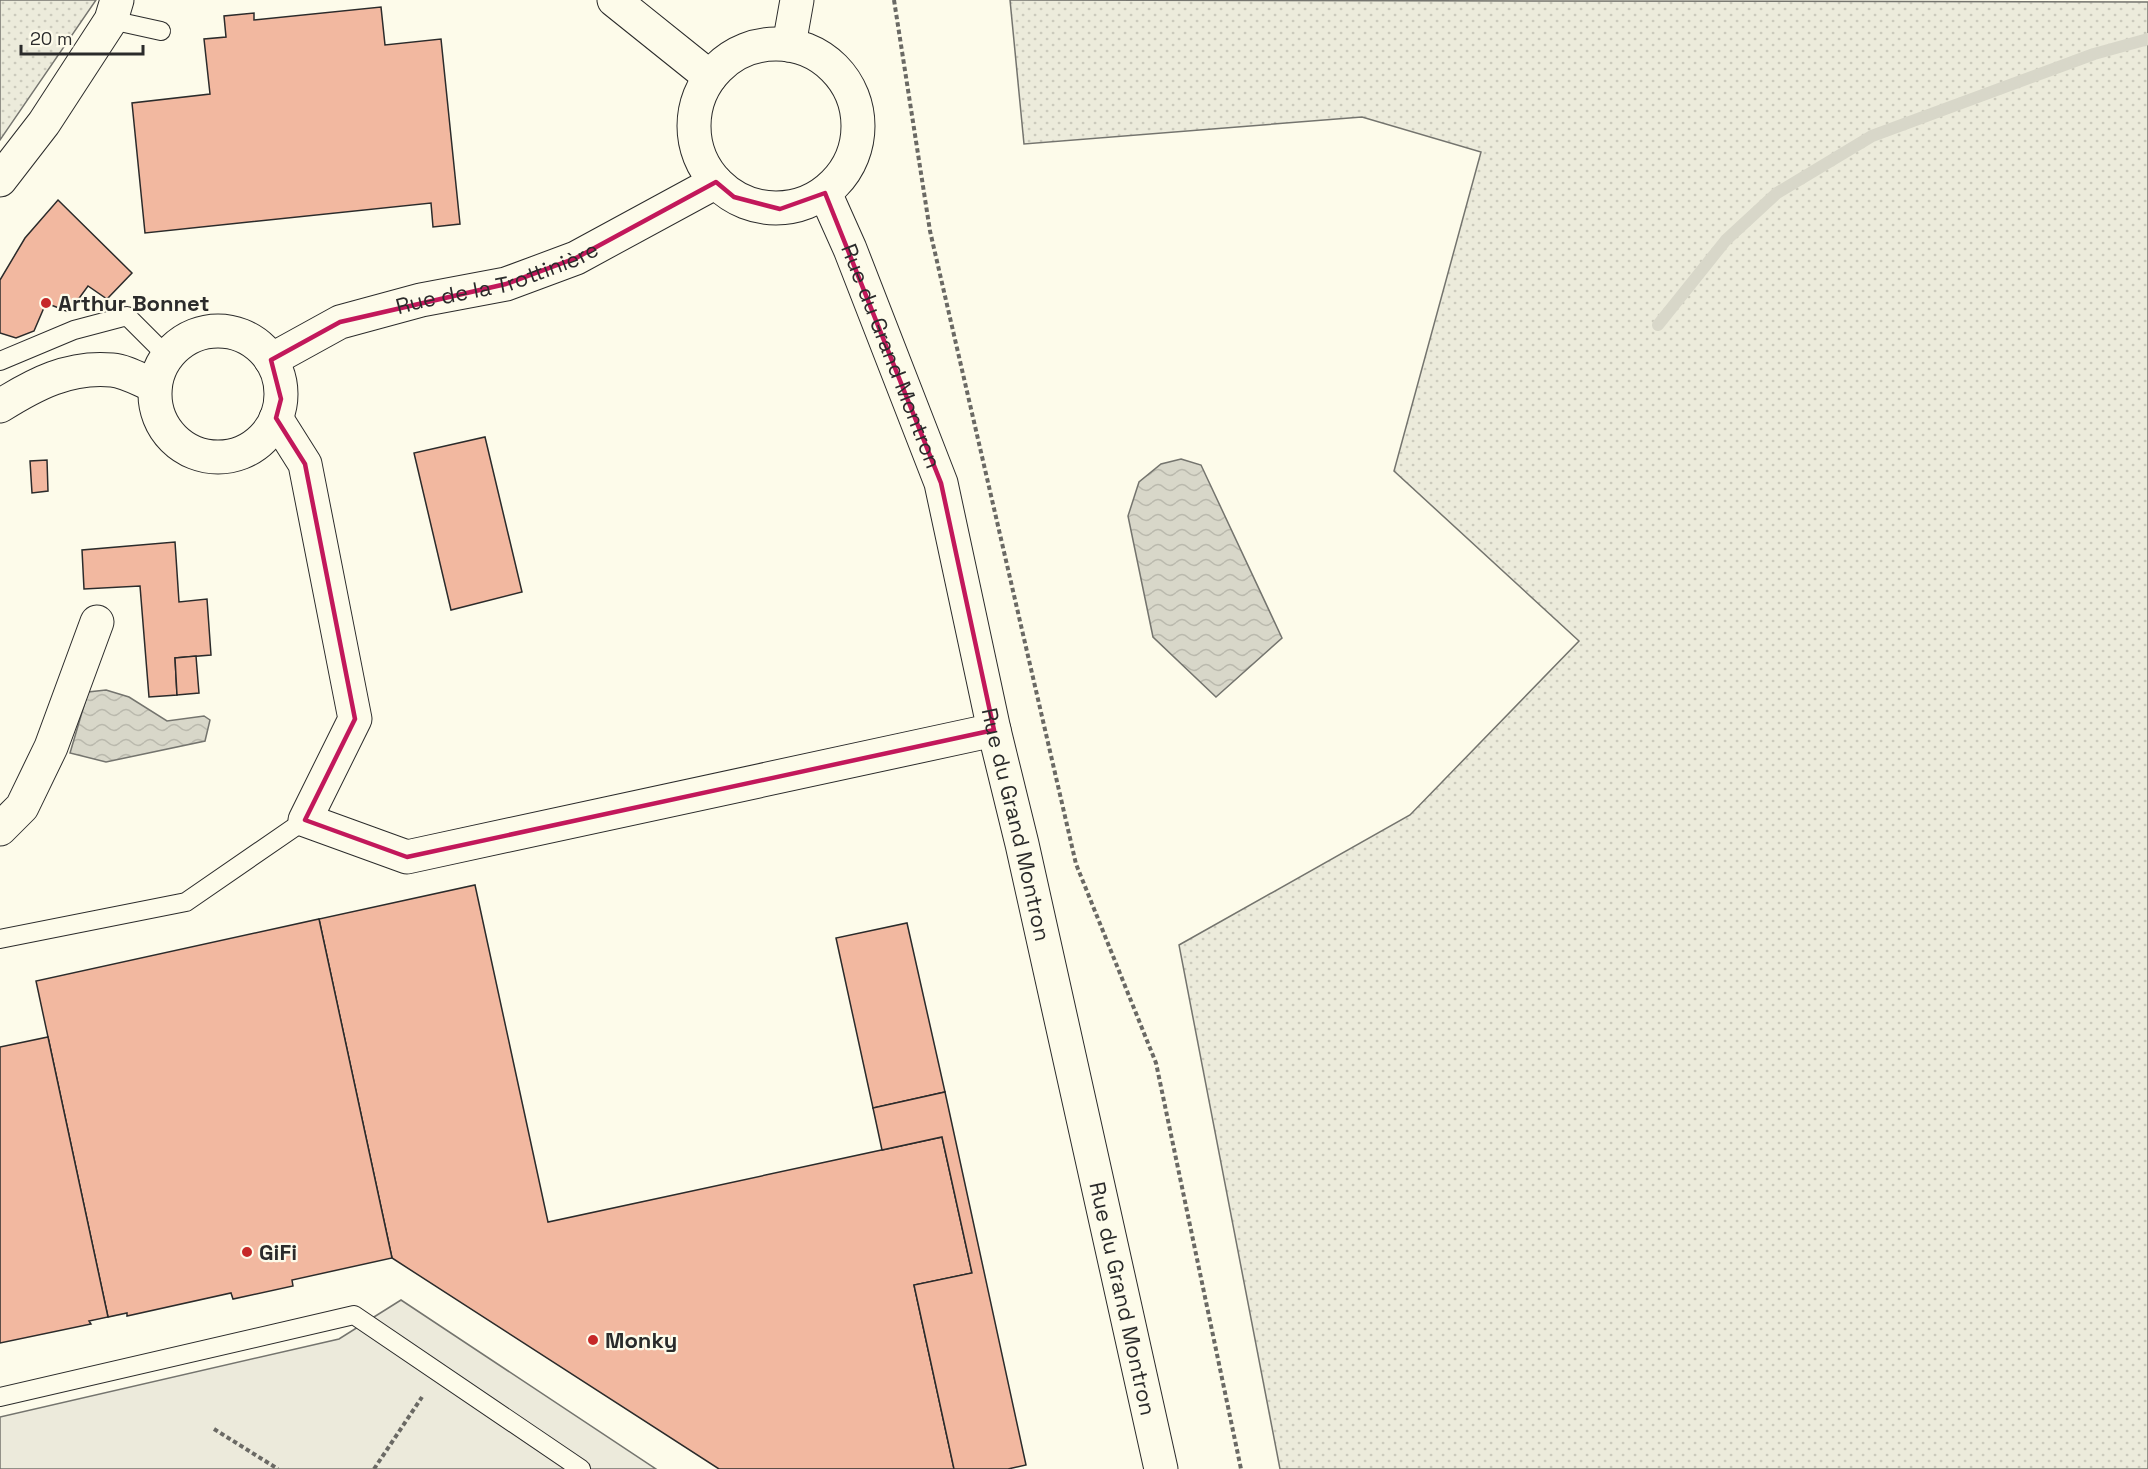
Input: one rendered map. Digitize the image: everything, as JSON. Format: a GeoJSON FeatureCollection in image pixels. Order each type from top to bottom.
{"type":"FeatureCollection","features":[{"type":"Feature","properties":{"kind":"street"},"geometry":{"type":"LineString","coordinates":[[614,0],[710,77]]}},
{"type":"Feature","properties":{"kind":"street"},"geometry":{"type":"LineString","coordinates":[[789,45],[797,0]]}},
{"type":"Feature","properties":{"kind":"street"},"geometry":{"type":"LineString","coordinates":[[0,180],[44,123],[114,10]]}},
{"type":"Feature","properties":{"kind":"street"},"geometry":{"type":"LineString","coordinates":[[767,44],[789,45],[815,53],[836,70],[852,94],[858,121],[855,148],[844,173],[825,193],[803,204],[780,208],[756,206],[734,197],[716,182],[700,158],[694,130],[697,103],[710,77],[725,61],[745,50],[767,44]]}},
{"type":"Feature","properties":{"kind":"street","name":"Rue de la Trottinière"},"geometry":{"type":"LineString","coordinates":[[271,360],[340,322],[421,300],[506,284],[576,258],[716,182]]}},
{"type":"Feature","properties":{"kind":"street","name":"Rue du Grand Montron"},"geometry":{"type":"LineString","coordinates":[[825,193],[850,249],[941,483],[994,730],[1022,844],[1161,1469]]}},
{"type":"Feature","properties":{"kind":"street"},"geometry":{"type":"LineString","coordinates":[[220,331],[240,336],[257,345],[271,360],[279,379],[281,399],[276,418],[266,435],[250,449],[232,456],[211,458],[175,441],[162,425],[155,406],[161,371],[181,342],[200,334],[220,331]]}},
{"type":"Feature","properties":{"kind":"street"},"geometry":{"type":"LineString","coordinates":[[0,406],[27,389],[67,372],[113,369],[161,371]]}},
{"type":"Feature","properties":{"kind":"street"},"geometry":{"type":"LineString","coordinates":[[276,418],[305,464],[355,719],[305,820],[407,857],[994,730]]}},
{"type":"Feature","properties":{"kind":"street"},"geometry":{"type":"LineString","coordinates":[[0,829],[22,807],[51,747],[97,622]]}},
{"type":"Feature","properties":{"kind":"lane"},"geometry":{"type":"LineString","coordinates":[[114,10],[161,31]]}},
{"type":"Feature","properties":{"kind":"lane"},"geometry":{"type":"LineString","coordinates":[[0,361],[74,330],[127,316],[161,371]]}},
{"type":"Feature","properties":{"kind":"lane"},"geometry":{"type":"LineString","coordinates":[[0,939],[186,902],[305,820]]}},
{"type":"Feature","properties":{"kind":"lane"},"geometry":{"type":"LineString","coordinates":[[0,1397],[354,1315],[581,1469]]}},
{"type":"Feature","properties":{"kind":"path"},"geometry":{"type":"LineString","coordinates":[[894,0],[930,231],[1076,864],[1156,1063],[1241,1469]]}},
{"type":"Feature","properties":{"kind":"path"},"geometry":{"type":"LineString","coordinates":[[374,1469],[439,1372]]}},
{"type":"Feature","properties":{"kind":"path"},"geometry":{"type":"LineString","coordinates":[[214,1429],[278,1469]]}},
{"type":"Feature","properties":{"kind":"highlighted area"},"geometry":{"type":"Polygon","coordinates":[[[716,182],[734,197],[780,209],[825,193],[941,483],[994,730],[407,857],[305,820],[355,719],[305,464],[276,418],[281,399],[271,360],[340,322],[506,284],[576,258],[716,182]]]}},
{"type":"Feature","properties":{"kind":"shaded area"},"geometry":{"type":"Polygon","coordinates":[[[0,0],[96,0],[0,140],[0,0]]]}},
{"type":"Feature","properties":{"kind":"shaded area"},"geometry":{"type":"Polygon","coordinates":[[[1010,0],[2148,2],[2148,1469],[1280,1469],[1179,945],[1410,815],[1579,641],[1394,471],[1481,152],[1362,117],[1024,144],[1010,0]]]}},
{"type":"Feature","properties":{"kind":"shaded area"},"geometry":{"type":"Polygon","coordinates":[[[401,1300],[656,1469],[0,1469],[0,1417],[339,1339],[401,1300]]]}},
{"type":"Feature","properties":{"kind":"water"},"geometry":{"type":"Polygon","coordinates":[[[1181,459],[1201,465],[1282,638],[1216,697],[1153,637],[1128,516],[1139,482],[1161,464],[1181,459]]]}},
{"type":"Feature","properties":{"kind":"water"},"geometry":{"type":"Polygon","coordinates":[[[106,690],[129,697],[167,721],[204,716],[210,720],[205,741],[106,762],[70,753],[88,692],[106,690]]]}},
{"type":"Feature","properties":{"kind":"building"},"geometry":{"type":"Polygon","coordinates":[[[381,7],[385,45],[441,39],[460,224],[433,227],[431,203],[145,233],[132,103],[210,94],[204,39],[226,37],[224,16],[254,13],[254,20],[381,7]]]}},
{"type":"Feature","properties":{"kind":"building"},"geometry":{"type":"Polygon","coordinates":[[[58,200],[132,273],[107,299],[88,286],[69,312],[46,303],[34,331],[16,338],[0,333],[0,280],[25,238],[58,200]]]}},
{"type":"Feature","properties":{"kind":"building"},"geometry":{"type":"Polygon","coordinates":[[[485,437],[522,592],[451,610],[414,453],[485,437]]]}},
{"type":"Feature","properties":{"kind":"building"},"geometry":{"type":"Polygon","coordinates":[[[47,460],[48,491],[32,493],[30,461],[47,460]]]}},
{"type":"Feature","properties":{"kind":"building"},"geometry":{"type":"Polygon","coordinates":[[[175,542],[179,602],[207,599],[211,655],[175,658],[177,695],[149,697],[140,586],[84,589],[82,550],[175,542]]]}},
{"type":"Feature","properties":{"kind":"building"},"geometry":{"type":"Polygon","coordinates":[[[196,656],[199,693],[177,695],[175,658],[196,656]]]}},
{"type":"Feature","properties":{"kind":"building"},"geometry":{"type":"Polygon","coordinates":[[[475,885],[548,1222],[942,1137],[972,1273],[914,1285],[954,1469],[719,1469],[392,1258],[319,919],[475,885]]]}},
{"type":"Feature","properties":{"kind":"building"},"geometry":{"type":"Polygon","coordinates":[[[319,919],[392,1258],[292,1280],[293,1286],[233,1299],[231,1293],[127,1316],[127,1313],[108,1317],[36,981],[319,919]]]}},
{"type":"Feature","properties":{"kind":"building"},"geometry":{"type":"Polygon","coordinates":[[[907,923],[945,1092],[873,1108],[836,938],[907,923]]]}},
{"type":"Feature","properties":{"kind":"building"},"geometry":{"type":"Polygon","coordinates":[[[48,1037],[108,1317],[89,1321],[91,1324],[0,1343],[0,1047],[48,1037]]]}},
{"type":"Feature","properties":{"kind":"building"},"geometry":{"type":"Polygon","coordinates":[[[945,1092],[1026,1465],[1008,1469],[954,1469],[914,1285],[972,1273],[942,1137],[882,1150],[873,1108],[945,1092]]]}},
{"type":"Feature","properties":{"kind":"waterway"},"geometry":{"type":"LineString","coordinates":[[1658,325],[1726,240],[1777,193],[1872,136],[2094,54],[2148,39]]}},
{"type":"Feature","properties":{"kind":"place","name":"Arthur Bonnet"},"geometry":{"type":"Point","coordinates":[46,303]}},
{"type":"Feature","properties":{"kind":"place","name":"GiFi"},"geometry":{"type":"Point","coordinates":[247,1252]}},
{"type":"Feature","properties":{"kind":"place","name":"Monky"},"geometry":{"type":"Point","coordinates":[593,1340]}}]}
